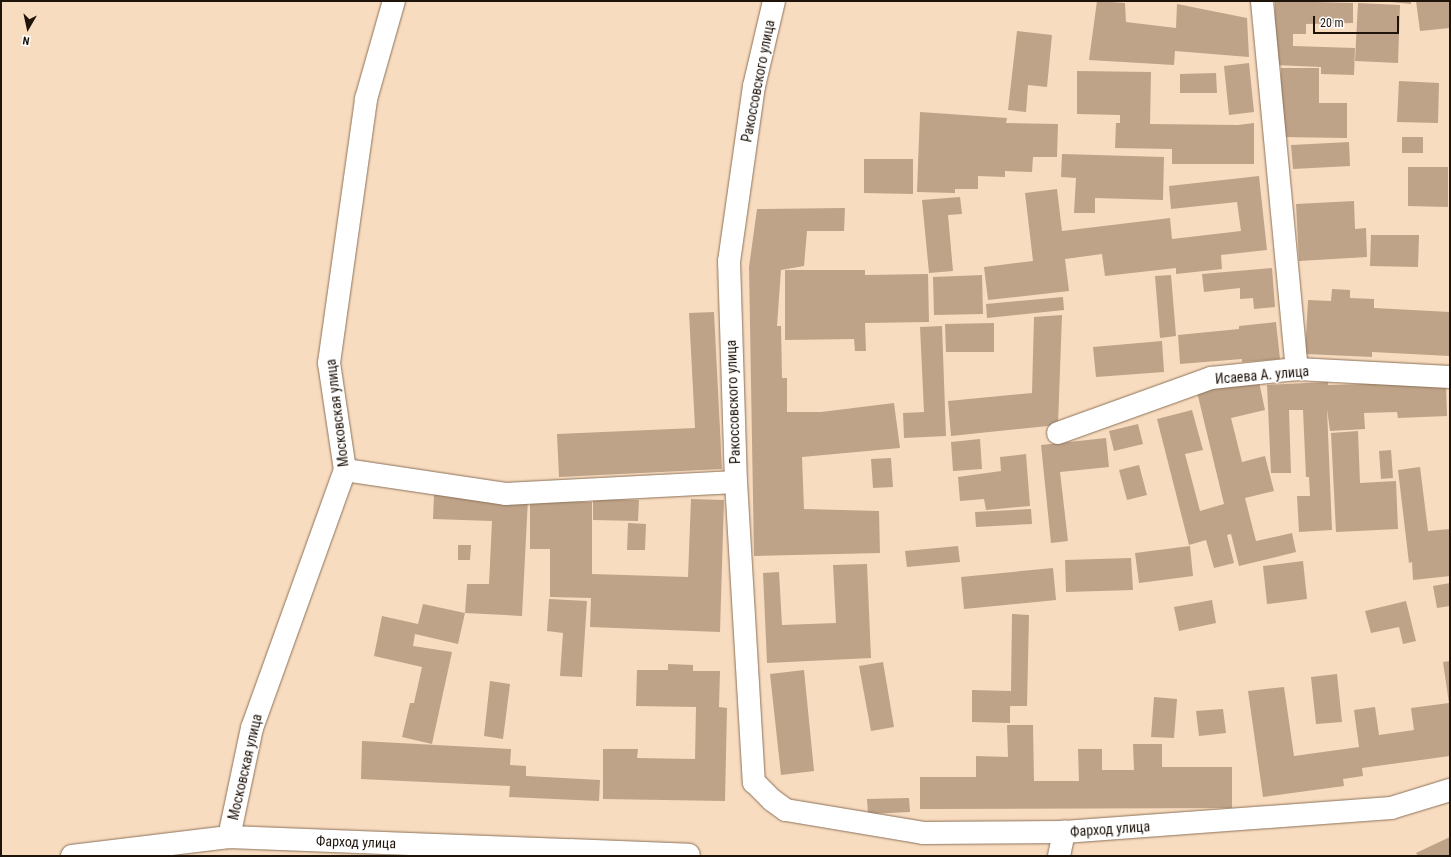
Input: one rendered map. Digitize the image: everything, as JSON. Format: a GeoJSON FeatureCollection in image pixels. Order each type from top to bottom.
{"type":"FeatureCollection","features":[{"type":"Feature","properties":{"kind":"street","name":"Московская улица"},"geometry":{"type":"LineString","coordinates":[[229,837],[252,728],[345,470],[328,363],[366,99],[394,1]]}},
{"type":"Feature","properties":{"kind":"street","name":"Ракоссовского улица"},"geometry":{"type":"LineString","coordinates":[[772,800],[754,782],[736,482],[729,261],[754,86],[774,1]]}},
{"type":"Feature","properties":{"kind":"street"},"geometry":{"type":"LineString","coordinates":[[1262,1],[1297,369]]}},
{"type":"Feature","properties":{"kind":"street","name":"Исаева А. улица"},"geometry":{"type":"LineString","coordinates":[[1058,433],[1211,378],[1297,369],[1450,377]]}},
{"type":"Feature","properties":{"kind":"street"},"geometry":{"type":"LineString","coordinates":[[345,470],[505,494],[736,482]]}},
{"type":"Feature","properties":{"kind":"street","name":"Фарход улица"},"geometry":{"type":"LineString","coordinates":[[772,800],[786,810],[923,833],[1064,832],[1391,808],[1450,790]]}},
{"type":"Feature","properties":{"kind":"street"},"geometry":{"type":"LineString","coordinates":[[1059,856],[1064,832]]}},
{"type":"Feature","properties":{"kind":"street","name":"Фарход улица"},"geometry":{"type":"LineString","coordinates":[[72,856],[229,837],[689,855]]}},
{"type":"Feature","properties":{"kind":"building"},"geometry":{"type":"Polygon","coordinates":[[[1097,1],[1125,3],[1126,22],[1176,28],[1177,4],[1247,18],[1249,57],[1175,51],[1174,65],[1089,60],[1097,1]]]}},
{"type":"Feature","properties":{"kind":"building"},"geometry":{"type":"Polygon","coordinates":[[[1275,1],[1353,3],[1353,23],[1306,24],[1306,34],[1293,34],[1293,46],[1355,48],[1354,75],[1321,74],[1321,67],[1274,65],[1275,1]]]}},
{"type":"Feature","properties":{"kind":"building"},"geometry":{"type":"Polygon","coordinates":[[[1381,1],[1411,1],[1411,4],[1381,1]]]}},
{"type":"Feature","properties":{"kind":"building"},"geometry":{"type":"Polygon","coordinates":[[[1416,1],[1450,1],[1450,28],[1420,31],[1416,1]]]}},
{"type":"Feature","properties":{"kind":"building"},"geometry":{"type":"Polygon","coordinates":[[[1358,3],[1400,5],[1398,63],[1355,61],[1358,3]]]}},
{"type":"Feature","properties":{"kind":"building"},"geometry":{"type":"Polygon","coordinates":[[[1017,31],[1052,35],[1047,87],[1028,85],[1026,112],[1008,110],[1017,31]]]}},
{"type":"Feature","properties":{"kind":"building"},"geometry":{"type":"Polygon","coordinates":[[[1249,63],[1254,112],[1229,115],[1224,66],[1249,63]]]}},
{"type":"Feature","properties":{"kind":"building"},"geometry":{"type":"Polygon","coordinates":[[[1281,68],[1319,68],[1319,103],[1347,103],[1347,138],[1280,137],[1281,68]]]}},
{"type":"Feature","properties":{"kind":"building"},"geometry":{"type":"Polygon","coordinates":[[[1077,71],[1151,72],[1150,124],[1238,125],[1254,123],[1254,164],[1172,164],[1172,149],[1115,148],[1116,123],[1120,123],[1120,115],[1077,114],[1077,71]]]}},
{"type":"Feature","properties":{"kind":"building"},"geometry":{"type":"Polygon","coordinates":[[[1216,73],[1217,93],[1180,93],[1180,74],[1216,73]]]}},
{"type":"Feature","properties":{"kind":"building"},"geometry":{"type":"Polygon","coordinates":[[[1399,81],[1439,83],[1438,123],[1397,122],[1399,81]]]}},
{"type":"Feature","properties":{"kind":"building"},"geometry":{"type":"Polygon","coordinates":[[[920,112],[1007,118],[1006,123],[1058,124],[1057,157],[1033,157],[1032,172],[1005,171],[1005,177],[978,176],[978,189],[955,189],[955,193],[917,192],[920,112]]]}},
{"type":"Feature","properties":{"kind":"building"},"geometry":{"type":"Polygon","coordinates":[[[1402,137],[1423,137],[1423,153],[1402,153],[1402,137]]]}},
{"type":"Feature","properties":{"kind":"building"},"geometry":{"type":"Polygon","coordinates":[[[1349,142],[1350,166],[1293,169],[1291,145],[1349,142]]]}},
{"type":"Feature","properties":{"kind":"building"},"geometry":{"type":"Polygon","coordinates":[[[1062,154],[1164,157],[1163,200],[1095,198],[1095,213],[1074,213],[1076,178],[1061,177],[1062,154]]]}},
{"type":"Feature","properties":{"kind":"building"},"geometry":{"type":"Polygon","coordinates":[[[864,159],[913,159],[913,194],[864,193],[864,159]]]}},
{"type":"Feature","properties":{"kind":"building"},"geometry":{"type":"Polygon","coordinates":[[[1408,167],[1448,167],[1448,207],[1408,206],[1408,167]]]}},
{"type":"Feature","properties":{"kind":"building"},"geometry":{"type":"Polygon","coordinates":[[[1259,176],[1267,250],[1221,255],[1222,269],[1176,274],[1176,268],[1105,276],[1102,254],[1065,259],[1069,291],[988,300],[984,267],[1033,261],[1025,193],[1057,189],[1062,231],[1170,218],[1172,239],[1241,231],[1237,202],[1171,209],[1169,186],[1259,176]]]}},
{"type":"Feature","properties":{"kind":"building"},"geometry":{"type":"Polygon","coordinates":[[[960,197],[962,214],[948,215],[953,271],[929,273],[922,200],[960,197]]]}},
{"type":"Feature","properties":{"kind":"building"},"geometry":{"type":"Polygon","coordinates":[[[1354,201],[1355,229],[1366,228],[1367,257],[1299,261],[1296,204],[1354,201]]]}},
{"type":"Feature","properties":{"kind":"building"},"geometry":{"type":"Polygon","coordinates":[[[845,208],[844,231],[807,231],[804,266],[781,270],[777,326],[781,326],[782,378],[787,378],[787,412],[821,412],[894,403],[900,448],[802,457],[804,509],[879,511],[880,553],[754,556],[749,267],[757,209],[845,208]]]}},
{"type":"Feature","properties":{"kind":"building"},"geometry":{"type":"Polygon","coordinates":[[[1371,235],[1419,235],[1418,267],[1370,266],[1371,235]]]}},
{"type":"Feature","properties":{"kind":"building"},"geometry":{"type":"Polygon","coordinates":[[[1272,268],[1275,307],[1254,309],[1253,298],[1240,299],[1240,288],[1204,292],[1202,274],[1272,268]]]}},
{"type":"Feature","properties":{"kind":"building"},"geometry":{"type":"Polygon","coordinates":[[[785,270],[865,270],[865,275],[928,274],[929,322],[865,323],[866,351],[855,351],[854,339],[785,340],[785,270]]]}},
{"type":"Feature","properties":{"kind":"building"},"geometry":{"type":"Polygon","coordinates":[[[982,275],[983,314],[934,315],[933,277],[982,275]]]}},
{"type":"Feature","properties":{"kind":"building"},"geometry":{"type":"Polygon","coordinates":[[[1171,275],[1176,336],[1160,338],[1155,276],[1171,275]]]}},
{"type":"Feature","properties":{"kind":"building"},"geometry":{"type":"Polygon","coordinates":[[[1332,289],[1350,290],[1350,298],[1374,299],[1374,308],[1450,312],[1450,356],[1372,352],[1372,357],[1305,354],[1308,300],[1331,301],[1332,289]]]}},
{"type":"Feature","properties":{"kind":"building"},"geometry":{"type":"Polygon","coordinates":[[[1063,297],[1064,310],[987,318],[986,304],[1063,297]]]}},
{"type":"Feature","properties":{"kind":"building"},"geometry":{"type":"Polygon","coordinates":[[[714,312],[722,469],[559,477],[557,434],[695,428],[689,313],[714,312]]]}},
{"type":"Feature","properties":{"kind":"building"},"geometry":{"type":"Polygon","coordinates":[[[1062,315],[1058,425],[951,436],[948,401],[1032,393],[1034,317],[1062,315]]]}},
{"type":"Feature","properties":{"kind":"building"},"geometry":{"type":"Polygon","coordinates":[[[1276,322],[1280,359],[1242,362],[1242,359],[1180,364],[1178,335],[1239,329],[1239,326],[1276,322]]]}},
{"type":"Feature","properties":{"kind":"building"},"geometry":{"type":"Polygon","coordinates":[[[994,323],[994,352],[946,352],[945,324],[994,323]]]}},
{"type":"Feature","properties":{"kind":"building"},"geometry":{"type":"Polygon","coordinates":[[[942,326],[946,436],[904,438],[903,413],[924,412],[920,327],[942,326]]]}},
{"type":"Feature","properties":{"kind":"building"},"geometry":{"type":"Polygon","coordinates":[[[1162,341],[1164,372],[1096,377],[1093,347],[1162,341]]]}},
{"type":"Feature","properties":{"kind":"building"},"geometry":{"type":"Polygon","coordinates":[[[1258,377],[1265,410],[1231,418],[1242,462],[1265,456],[1274,491],[1245,498],[1256,541],[1292,533],[1296,552],[1239,566],[1231,534],[1227,535],[1234,563],[1214,568],[1206,540],[1189,545],[1157,419],[1192,410],[1203,450],[1185,454],[1200,511],[1224,504],[1197,392],[1258,377]]]}},
{"type":"Feature","properties":{"kind":"building"},"geometry":{"type":"Polygon","coordinates":[[[1328,382],[1328,385],[1446,382],[1447,416],[1398,418],[1397,412],[1364,413],[1365,429],[1330,431],[1327,409],[1332,530],[1299,532],[1297,496],[1310,496],[1309,477],[1306,477],[1303,410],[1289,410],[1291,473],[1271,473],[1267,385],[1328,382]]]}},
{"type":"Feature","properties":{"kind":"building"},"geometry":{"type":"Polygon","coordinates":[[[1138,424],[1143,444],[1114,451],[1109,431],[1138,424]]]}},
{"type":"Feature","properties":{"kind":"building"},"geometry":{"type":"Polygon","coordinates":[[[1358,431],[1360,483],[1396,481],[1398,529],[1336,532],[1331,433],[1358,431]]]}},
{"type":"Feature","properties":{"kind":"building"},"geometry":{"type":"Polygon","coordinates":[[[1106,438],[1109,467],[1060,472],[1068,541],[1051,543],[1041,445],[1106,438]]]}},
{"type":"Feature","properties":{"kind":"building"},"geometry":{"type":"Polygon","coordinates":[[[980,439],[982,469],[953,471],[951,442],[980,439]]]}},
{"type":"Feature","properties":{"kind":"building"},"geometry":{"type":"Polygon","coordinates":[[[1391,450],[1393,478],[1381,479],[1379,451],[1391,450]]]}},
{"type":"Feature","properties":{"kind":"building"},"geometry":{"type":"Polygon","coordinates":[[[1026,454],[1030,506],[986,510],[984,499],[960,501],[958,477],[1001,471],[1000,457],[1026,454]]]}},
{"type":"Feature","properties":{"kind":"building"},"geometry":{"type":"Polygon","coordinates":[[[891,458],[893,487],[873,488],[871,459],[891,458]]]}},
{"type":"Feature","properties":{"kind":"building"},"geometry":{"type":"Polygon","coordinates":[[[1139,465],[1147,495],[1127,500],[1119,470],[1139,465]]]}},
{"type":"Feature","properties":{"kind":"building"},"geometry":{"type":"Polygon","coordinates":[[[1420,467],[1428,531],[1450,529],[1450,576],[1413,580],[1412,562],[1409,563],[1398,470],[1420,467]]]}},
{"type":"Feature","properties":{"kind":"building"},"geometry":{"type":"Polygon","coordinates":[[[434,494],[528,499],[522,616],[465,613],[467,584],[489,584],[492,521],[433,519],[434,494]]]}},
{"type":"Feature","properties":{"kind":"building"},"geometry":{"type":"Polygon","coordinates":[[[593,499],[639,500],[638,521],[593,520],[593,499]]]}},
{"type":"Feature","properties":{"kind":"building"},"geometry":{"type":"Polygon","coordinates":[[[691,499],[724,500],[720,632],[590,627],[591,598],[550,597],[550,549],[530,549],[530,501],[592,502],[592,574],[688,577],[691,499]]]}},
{"type":"Feature","properties":{"kind":"building"},"geometry":{"type":"Polygon","coordinates":[[[1031,509],[1032,524],[976,527],[975,512],[1031,509]]]}},
{"type":"Feature","properties":{"kind":"building"},"geometry":{"type":"Polygon","coordinates":[[[628,523],[646,524],[645,550],[627,550],[628,523]]]}},
{"type":"Feature","properties":{"kind":"building"},"geometry":{"type":"Polygon","coordinates":[[[458,545],[471,545],[470,560],[458,560],[458,545]]]}},
{"type":"Feature","properties":{"kind":"building"},"geometry":{"type":"Polygon","coordinates":[[[958,546],[960,562],[907,567],[905,551],[958,546]]]}},
{"type":"Feature","properties":{"kind":"building"},"geometry":{"type":"Polygon","coordinates":[[[1190,546],[1193,576],[1139,583],[1135,553],[1190,546]]]}},
{"type":"Feature","properties":{"kind":"building"},"geometry":{"type":"Polygon","coordinates":[[[1131,558],[1133,590],[1066,592],[1065,560],[1131,558]]]}},
{"type":"Feature","properties":{"kind":"building"},"geometry":{"type":"Polygon","coordinates":[[[1303,561],[1307,599],[1267,604],[1263,566],[1303,561]]]}},
{"type":"Feature","properties":{"kind":"building"},"geometry":{"type":"Polygon","coordinates":[[[867,564],[871,658],[767,663],[763,573],[779,572],[782,625],[836,623],[833,565],[867,564]]]}},
{"type":"Feature","properties":{"kind":"building"},"geometry":{"type":"Polygon","coordinates":[[[1053,568],[1056,600],[964,609],[961,577],[1053,568]]]}},
{"type":"Feature","properties":{"kind":"building"},"geometry":{"type":"Polygon","coordinates":[[[1450,583],[1450,606],[1437,608],[1433,586],[1450,583]]]}},
{"type":"Feature","properties":{"kind":"building"},"geometry":{"type":"Polygon","coordinates":[[[549,599],[587,601],[582,677],[560,676],[563,633],[547,631],[549,599]]]}},
{"type":"Feature","properties":{"kind":"building"},"geometry":{"type":"Polygon","coordinates":[[[1212,600],[1216,623],[1179,631],[1174,607],[1212,600]]]}},
{"type":"Feature","properties":{"kind":"building"},"geometry":{"type":"Polygon","coordinates":[[[1406,601],[1416,641],[1403,644],[1399,627],[1371,633],[1365,611],[1406,601]]]}},
{"type":"Feature","properties":{"kind":"building"},"geometry":{"type":"Polygon","coordinates":[[[423,604],[465,613],[458,644],[415,634],[413,646],[452,652],[432,744],[402,737],[410,703],[414,703],[422,667],[374,656],[382,616],[418,624],[423,604]]]}},
{"type":"Feature","properties":{"kind":"building"},"geometry":{"type":"Polygon","coordinates":[[[1012,614],[1029,615],[1027,706],[1010,706],[1010,723],[972,722],[972,690],[1011,691],[1012,614]]]}},
{"type":"Feature","properties":{"kind":"building"},"geometry":{"type":"Polygon","coordinates":[[[1450,661],[1450,756],[1362,768],[1363,776],[1343,779],[1344,786],[1263,797],[1248,691],[1284,687],[1294,756],[1359,747],[1354,710],[1375,707],[1379,735],[1414,730],[1411,708],[1449,703],[1443,662],[1450,661]]]}},
{"type":"Feature","properties":{"kind":"building"},"geometry":{"type":"Polygon","coordinates":[[[883,662],[894,727],[871,731],[859,666],[883,662]]]}},
{"type":"Feature","properties":{"kind":"building"},"geometry":{"type":"Polygon","coordinates":[[[668,664],[693,665],[693,671],[720,671],[719,707],[727,708],[725,801],[603,799],[603,749],[638,749],[637,758],[695,759],[696,707],[636,706],[637,670],[668,670],[668,664]]]}},
{"type":"Feature","properties":{"kind":"building"},"geometry":{"type":"Polygon","coordinates":[[[804,670],[814,771],[781,775],[770,674],[804,670]]]}},
{"type":"Feature","properties":{"kind":"building"},"geometry":{"type":"Polygon","coordinates":[[[1337,674],[1342,722],[1316,724],[1311,677],[1337,674]]]}},
{"type":"Feature","properties":{"kind":"building"},"geometry":{"type":"Polygon","coordinates":[[[490,681],[510,684],[503,739],[484,736],[490,681]]]}},
{"type":"Feature","properties":{"kind":"building"},"geometry":{"type":"Polygon","coordinates":[[[1154,697],[1177,699],[1174,738],[1151,737],[1154,697]]]}},
{"type":"Feature","properties":{"kind":"building"},"geometry":{"type":"Polygon","coordinates":[[[1223,709],[1226,733],[1199,736],[1196,711],[1223,709]]]}},
{"type":"Feature","properties":{"kind":"building"},"geometry":{"type":"Polygon","coordinates":[[[1007,725],[1033,725],[1034,781],[1079,781],[1078,749],[1102,749],[1102,770],[1134,770],[1133,744],[1162,744],[1162,767],[1232,767],[1232,808],[920,809],[920,777],[976,777],[976,756],[1008,757],[1007,725]]]}},
{"type":"Feature","properties":{"kind":"building"},"geometry":{"type":"Polygon","coordinates":[[[362,741],[511,749],[510,765],[526,766],[526,776],[600,780],[599,801],[509,797],[510,786],[361,779],[362,741]]]}},
{"type":"Feature","properties":{"kind":"building"},"geometry":{"type":"Polygon","coordinates":[[[909,798],[910,812],[868,814],[867,799],[909,798]]]}},
{"type":"Feature","properties":{"kind":"building"},"geometry":{"type":"Polygon","coordinates":[[[1450,837],[1450,856],[1418,856],[1416,853],[1450,837]]]}}]}
